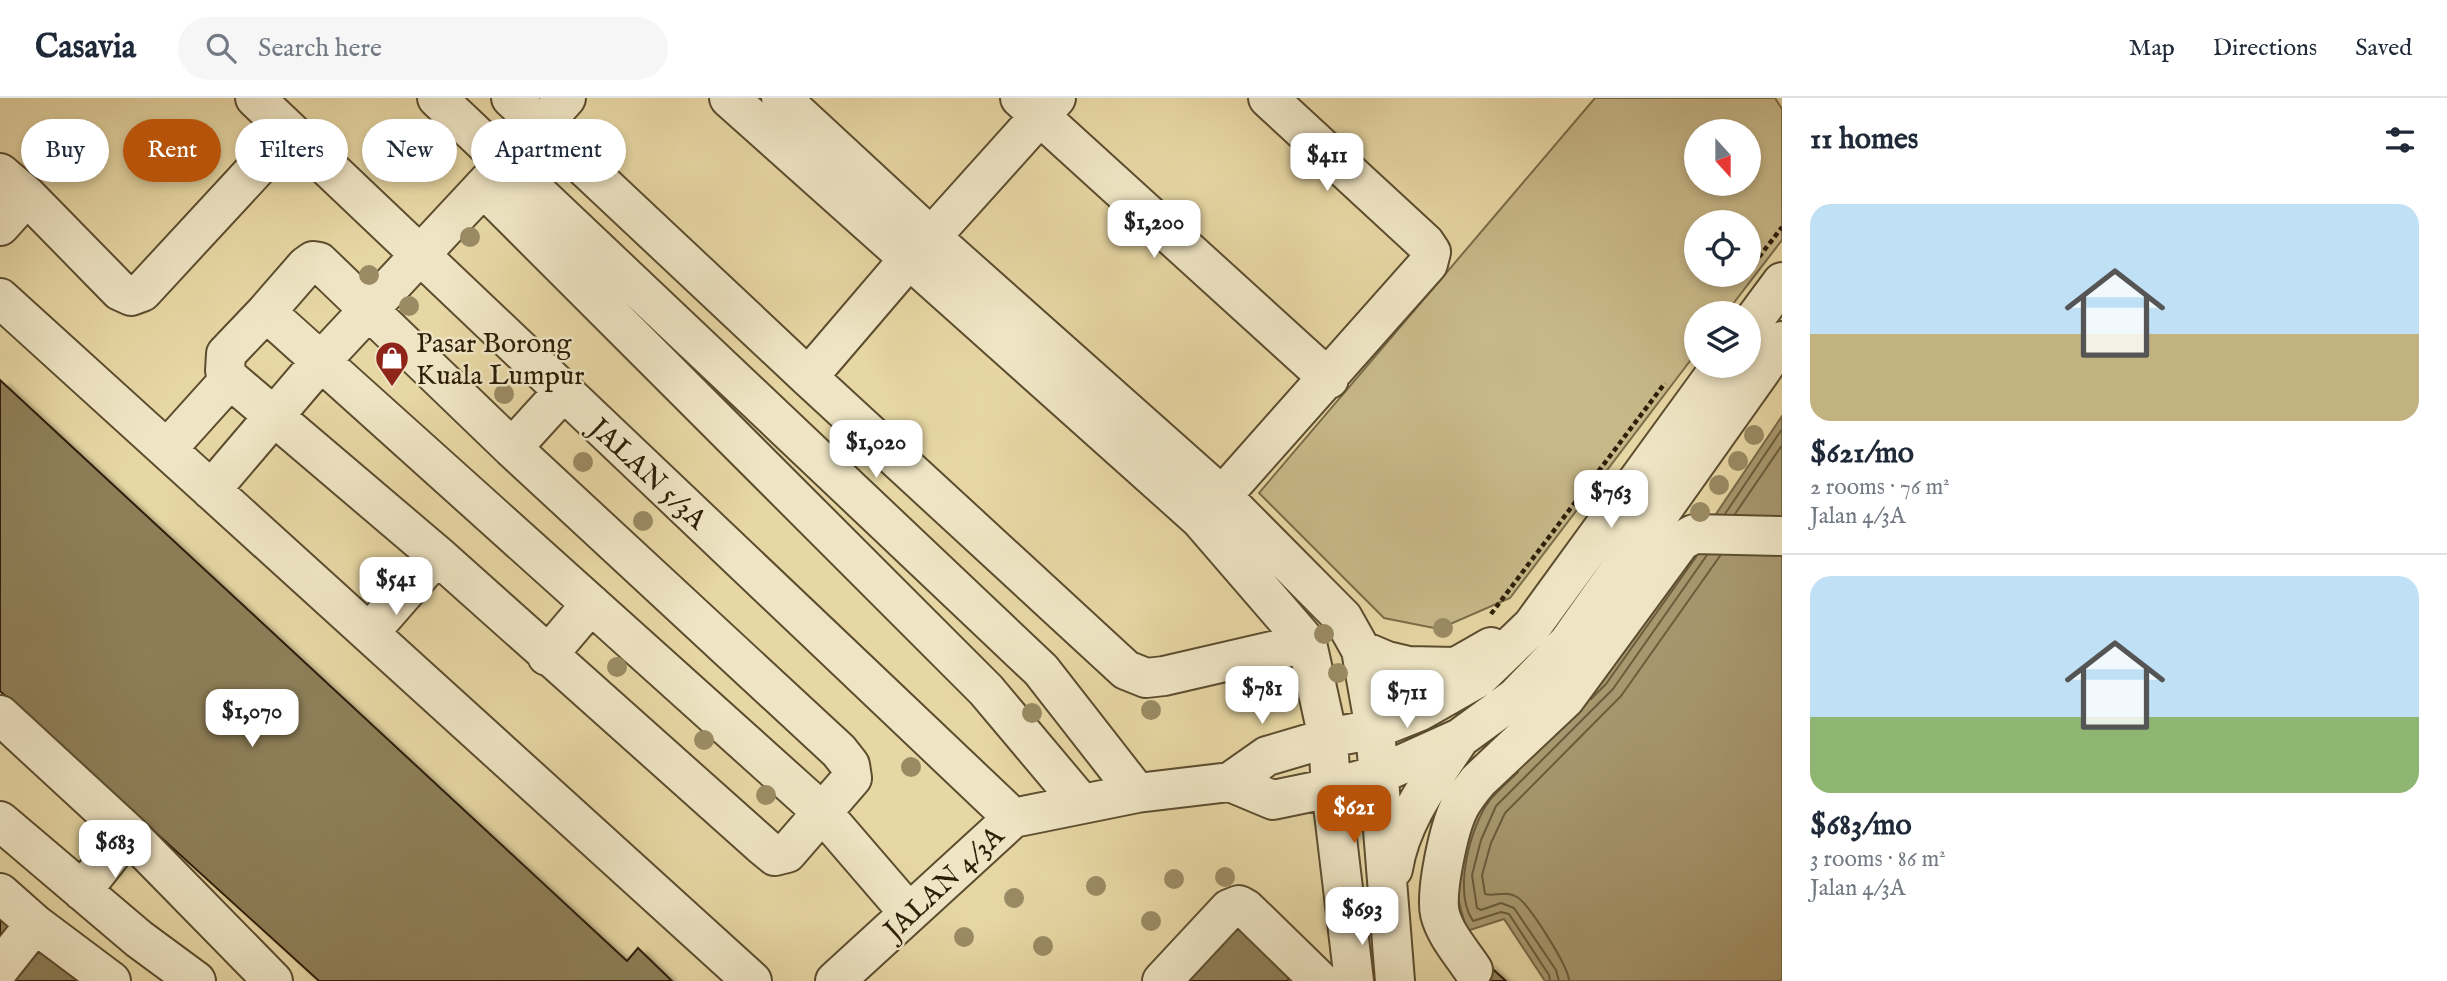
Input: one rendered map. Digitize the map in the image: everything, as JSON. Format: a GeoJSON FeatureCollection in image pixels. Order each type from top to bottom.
{"type":"FeatureCollection","features":[{"type":"Feature","properties":{"kind":"street","name":"JALAN 5/3A"},"geometry":{"type":"LineString","coordinates":[[255,98],[277,119]]}},
{"type":"Feature","properties":{"kind":"street"},"geometry":{"type":"LineString","coordinates":[[437,98],[471,143]]}},
{"type":"Feature","properties":{"kind":"street"},"geometry":{"type":"LineString","coordinates":[[511,98],[534,119]]}},
{"type":"Feature","properties":{"kind":"street"},"geometry":{"type":"LineString","coordinates":[[547,119],[566,98]]}},
{"type":"Feature","properties":{"kind":"street"},"geometry":{"type":"LineString","coordinates":[[729,98],[920,248],[1222,496],[1343,618],[1361,650],[1375,729],[1395,981]]}},
{"type":"Feature","properties":{"kind":"street"},"geometry":{"type":"LineString","coordinates":[[781,98],[920,248],[1200,519],[1307,643],[1328,738],[1341,980]]}},
{"type":"Feature","properties":{"kind":"street"},"geometry":{"type":"LineString","coordinates":[[1222,496],[1429,264],[1431,253],[1425,243],[1268,98]]}},
{"type":"Feature","properties":{"kind":"street"},"geometry":{"type":"LineString","coordinates":[[808,377],[920,248],[1039,104],[1329,379]]}},
{"type":"Feature","properties":{"kind":"street"},"geometry":{"type":"LineString","coordinates":[[0,226],[14,184],[120,291],[131,296],[142,292],[244,182]]}},
{"type":"Feature","properties":{"kind":"street","name":"JALAN 5/3A"},"geometry":{"type":"LineString","coordinates":[[342,182],[1013,818]]}},
{"type":"Feature","properties":{"kind":"street"},"geometry":{"type":"LineString","coordinates":[[211,489],[321,361],[488,182]]}},
{"type":"Feature","properties":{"kind":"street"},"geometry":{"type":"LineString","coordinates":[[502,182],[986,690],[1081,803]]}},
{"type":"Feature","properties":{"kind":"street"},"geometry":{"type":"LineString","coordinates":[[503,182],[1041,670],[1137,793]]}},
{"type":"Feature","properties":{"kind":"street"},"geometry":{"type":"LineString","coordinates":[[601,182],[1126,670],[1146,678],[1164,676],[1307,643]]}},
{"type":"Feature","properties":{"kind":"street"},"geometry":{"type":"LineString","coordinates":[[313,261],[319,262],[368,309],[512,448],[839,751],[850,765],[852,778],[787,853],[775,856],[436,555],[230,379],[226,371],[226,354],[313,261]]}},
{"type":"Feature","properties":{"kind":"street"},"geometry":{"type":"LineString","coordinates":[[1758,301],[1769,272]]}},
{"type":"Feature","properties":{"kind":"street"},"geometry":{"type":"LineString","coordinates":[[0,298],[752,981]]}},
{"type":"Feature","properties":{"kind":"street"},"geometry":{"type":"LineString","coordinates":[[266,312],[822,812],[909,913]]}},
{"type":"Feature","properties":{"kind":"street"},"geometry":{"type":"LineString","coordinates":[[1389,909],[1396,853],[1413,807],[1460,738],[1516,696],[1568,643],[1782,341]]}},
{"type":"Feature","properties":{"kind":"street","name":"JALAN 4/3A"},"geometry":{"type":"LineString","coordinates":[[835,981],[1013,818],[1137,793],[1230,782],[1267,756],[1328,738],[1375,729],[1420,711],[1478,678],[1532,626],[1712,378]]}},
{"type":"Feature","properties":{"kind":"street"},"geometry":{"type":"LineString","coordinates":[[167,449],[230,379]]}},
{"type":"Feature","properties":{"kind":"street"},"geometry":{"type":"LineString","coordinates":[[512,448],[564,392]]}},
{"type":"Feature","properties":{"kind":"street"},"geometry":{"type":"LineString","coordinates":[[1473,970],[1449,935],[1440,914],[1438,894],[1457,811],[1478,781],[1565,699],[1676,545],[1694,534],[1782,536]]}},
{"type":"Feature","properties":{"kind":"street"},"geometry":{"type":"LineString","coordinates":[[369,633],[436,555]]}},
{"type":"Feature","properties":{"kind":"street"},"geometry":{"type":"LineString","coordinates":[[547,656],[591,604]]}},
{"type":"Feature","properties":{"kind":"street"},"geometry":{"type":"LineString","coordinates":[[1361,650],[1408,666],[1456,667],[1532,626]]}},
{"type":"Feature","properties":{"kind":"street"},"geometry":{"type":"LineString","coordinates":[[0,715],[128,833],[273,981]]}},
{"type":"Feature","properties":{"kind":"street","name":"JALAN 4/3A"},"geometry":{"type":"LineString","coordinates":[[1230,782],[1273,800],[1331,789],[1378,775],[1460,738]]}},
{"type":"Feature","properties":{"kind":"street"},"geometry":{"type":"LineString","coordinates":[[0,821],[139,939],[196,981]]}},
{"type":"Feature","properties":{"kind":"street"},"geometry":{"type":"LineString","coordinates":[[82,891],[128,833]]}},
{"type":"Feature","properties":{"kind":"street"},"geometry":{"type":"LineString","coordinates":[[0,893],[35,924],[111,981]]}},
{"type":"Feature","properties":{"kind":"street"},"geometry":{"type":"LineString","coordinates":[[1162,981],[1229,909],[1239,905],[1341,980]]}},
{"type":"Feature","properties":{"kind":"street"},"geometry":{"type":"LineString","coordinates":[[0,968],[35,924]]}},
{"type":"Feature","properties":{"kind":"path"},"geometry":{"type":"LineString","coordinates":[[1769,272],[1782,227]]}},
{"type":"Feature","properties":{"kind":"path"},"geometry":{"type":"LineString","coordinates":[[1488,649],[1481,633],[1488,619],[1671,375]]}},
{"type":"Feature","properties":{"kind":"shaded area"},"geometry":{"type":"Polygon","coordinates":[[[1595,98],[1775,98],[1782,109],[1782,240],[1761,267],[1761,210],[1684,210],[1684,287],[1746,287],[1735,301],[1684,301],[1684,369],[1510,598],[1439,629],[1384,618],[1259,493],[1595,98]]]}},
{"type":"Feature","properties":{"kind":"water"},"geometry":{"type":"Polygon","coordinates":[[[1782,416],[1782,981],[1545,981],[1504,919],[1467,931],[1458,897],[1456,876],[1459,857],[1470,826],[1483,797],[1652,609],[1782,416]]]}},
{"type":"Feature","properties":{"kind":"building"},"geometry":{"type":"Polygon","coordinates":[[[0,380],[627,961],[638,948],[672,981],[319,981],[0,691],[0,380]]]}},
{"type":"Feature","properties":{"kind":"building"},"geometry":{"type":"Polygon","coordinates":[[[0,914],[17,929],[0,949],[0,914]]]}},
{"type":"Feature","properties":{"kind":"building"},"geometry":{"type":"Polygon","coordinates":[[[1231,919],[1293,975],[1287,981],[1175,981],[1231,919]]]}},
{"type":"Feature","properties":{"kind":"building"},"geometry":{"type":"Polygon","coordinates":[[[33,946],[84,981],[9,981],[33,946]]]}},
{"type":"Feature","properties":{"kind":"building"},"geometry":{"type":"Polygon","coordinates":[[[1485,962],[1506,981],[1469,981],[1485,962]]]}},
{"type":"Feature","properties":{"kind":"place","name":"Pasar Borong Kuala Lumpur"},"geometry":{"type":"Point","coordinates":[392,388]}}]}
